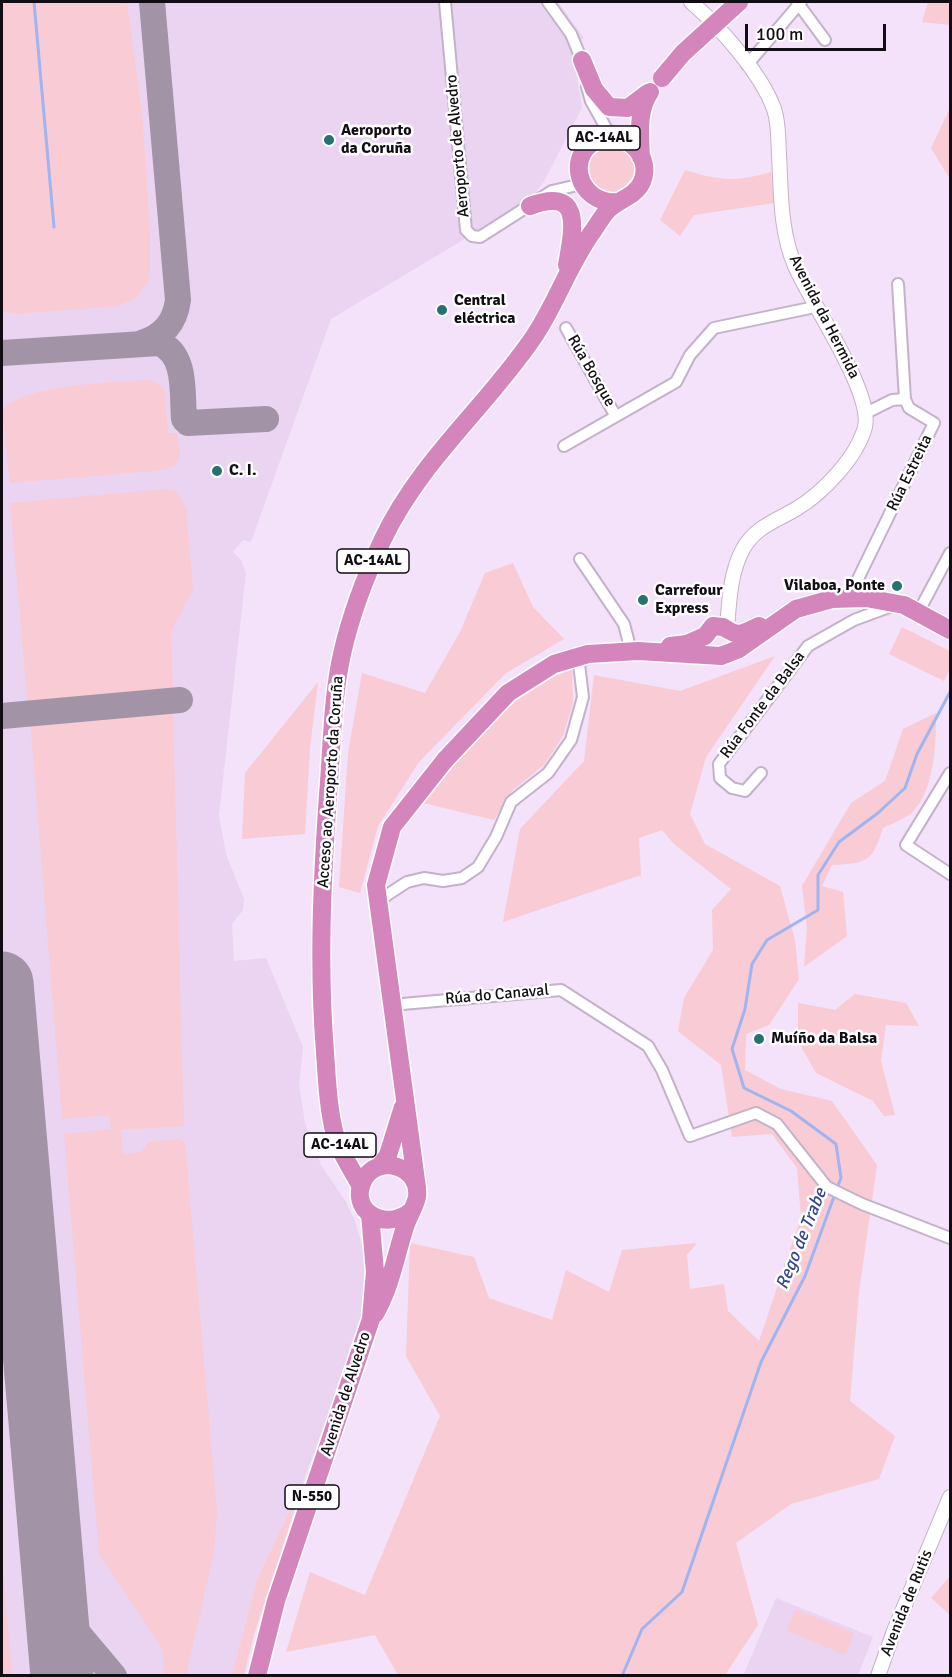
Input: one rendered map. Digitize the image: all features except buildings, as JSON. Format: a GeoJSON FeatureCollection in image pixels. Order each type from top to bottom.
{"type":"FeatureCollection","features":[{"type":"Feature","properties":{"kind":"highway","name":"Acceso ao Aeroporto da Coruña"},"geometry":{"type":"LineString","coordinates":[[565,278],[583,227],[583,186],[579,166],[586,149],[593,142],[613,137],[682,53],[739,2]]}},
{"type":"Feature","properties":{"kind":"highway","name":"AC-14AL"},"geometry":{"type":"LineString","coordinates":[[582,60],[594,89],[609,107],[628,108],[646,99]]}},
{"type":"Feature","properties":{"kind":"highway","name":"Acceso ao Aeroporto da Coruña"},"geometry":{"type":"LineString","coordinates":[[370,1175],[349,1150],[329,1100],[320,988],[322,899],[335,699],[342,654],[361,588],[404,501],[427,466],[534,337],[565,278],[606,212],[619,201],[628,198],[641,184],[644,166],[639,132],[646,99]]}},
{"type":"Feature","properties":{"kind":"highway","name":"AC-14AL"},"geometry":{"type":"LineString","coordinates":[[613,137],[631,143],[641,157]]}},
{"type":"Feature","properties":{"kind":"highway"},"geometry":{"type":"LineString","coordinates":[[583,186],[600,201],[619,201]]}},
{"type":"Feature","properties":{"kind":"highway","name":"AC-14AL"},"geometry":{"type":"LineString","coordinates":[[530,206],[547,200],[556,200],[569,209],[573,216],[565,278]]}},
{"type":"Feature","properties":{"kind":"highway"},"geometry":{"type":"LineString","coordinates":[[417,1188],[376,885],[392,827],[445,760],[508,693],[554,664],[583,655],[630,647],[678,645],[720,631],[738,635],[796,609],[820,601],[849,598],[911,608],[951,630]]}},
{"type":"Feature","properties":{"kind":"highway"},"geometry":{"type":"LineString","coordinates":[[583,655],[700,665],[727,661],[745,653],[785,624],[796,609]]}},
{"type":"Feature","properties":{"kind":"highway"},"geometry":{"type":"LineString","coordinates":[[654,660],[713,659],[739,649],[796,609]]}},
{"type":"Feature","properties":{"kind":"highway"},"geometry":{"type":"LineString","coordinates":[[720,631],[727,646],[721,654]]}},
{"type":"Feature","properties":{"kind":"highway"},"geometry":{"type":"LineString","coordinates":[[583,655],[638,651],[730,656],[760,638],[770,635]]}},
{"type":"Feature","properties":{"kind":"highway"},"geometry":{"type":"LineString","coordinates":[[370,1175],[388,1155],[405,1102]]}},
{"type":"Feature","properties":{"kind":"highway"},"geometry":{"type":"LineString","coordinates":[[370,1175],[399,1167],[407,1172],[417,1188]]}},
{"type":"Feature","properties":{"kind":"highway","name":"N-550"},"geometry":{"type":"LineString","coordinates":[[370,1175],[361,1197],[370,1214]]}},
{"type":"Feature","properties":{"kind":"highway","name":"N-550"},"geometry":{"type":"LineString","coordinates":[[411,1211],[417,1196],[417,1188]]}},
{"type":"Feature","properties":{"kind":"highway"},"geometry":{"type":"LineString","coordinates":[[370,1214],[386,1221],[404,1217],[411,1211]]}},
{"type":"Feature","properties":{"kind":"highway","name":"Avenida de Alvedro"},"geometry":{"type":"LineString","coordinates":[[256,1676],[276,1601],[371,1319],[388,1292],[411,1211]]}},
{"type":"Feature","properties":{"kind":"highway","name":"Avenida de Alvedro"},"geometry":{"type":"LineString","coordinates":[[370,1214],[375,1272],[371,1319]]}},
{"type":"Feature","properties":{"kind":"street","name":"Aeroporto de Alvedro"},"geometry":{"type":"LineString","coordinates":[[445,2],[466,230],[472,236],[480,237],[552,191],[583,186]]}},
{"type":"Feature","properties":{"kind":"street"},"geometry":{"type":"LineString","coordinates":[[548,2],[571,34],[582,60],[591,101],[613,137]]}},
{"type":"Feature","properties":{"kind":"street","name":"Avenida da Hermida"},"geometry":{"type":"LineString","coordinates":[[691,2],[704,12],[747,65],[774,109],[778,127],[781,212],[786,240],[815,307],[856,381],[866,413]]}},
{"type":"Feature","properties":{"kind":"street"},"geometry":{"type":"LineString","coordinates":[[747,65],[799,2],[825,40]]}},
{"type":"Feature","properties":{"kind":"street"},"geometry":{"type":"LineString","coordinates":[[720,631],[729,605],[742,550],[752,536],[762,527],[795,510],[818,492],[859,442],[865,426],[866,413],[892,400],[905,399],[898,284]]}},
{"type":"Feature","properties":{"kind":"street","name":"Rúa Bosque"},"geometry":{"type":"LineString","coordinates":[[564,446],[676,382],[690,355],[714,328],[815,307]]}},
{"type":"Feature","properties":{"kind":"street","name":"Rúa Bosque"},"geometry":{"type":"LineString","coordinates":[[566,328],[615,415]]}},
{"type":"Feature","properties":{"kind":"street","name":"Rúa Estreita"},"geometry":{"type":"LineString","coordinates":[[849,598],[934,423],[909,408],[905,399]]}},
{"type":"Feature","properties":{"kind":"street"},"geometry":{"type":"LineString","coordinates":[[911,608],[951,553]]}},
{"type":"Feature","properties":{"kind":"street"},"geometry":{"type":"LineString","coordinates":[[580,559],[624,624],[630,647]]}},
{"type":"Feature","properties":{"kind":"street","name":"Rúa Fonte da Balsa"},"geometry":{"type":"LineString","coordinates":[[834,631],[855,609],[849,598]]}},
{"type":"Feature","properties":{"kind":"street","name":"Rúa Fonte da Balsa"},"geometry":{"type":"LineString","coordinates":[[761,773],[756,782],[745,791],[732,788],[720,778],[719,764],[808,646],[872,613],[911,608]]}},
{"type":"Feature","properties":{"kind":"street"},"geometry":{"type":"LineString","coordinates":[[378,901],[407,882],[424,878],[443,881],[462,878],[478,867],[496,837],[511,802],[548,772],[571,740],[584,697],[583,655]]}},
{"type":"Feature","properties":{"kind":"street"},"geometry":{"type":"LineString","coordinates":[[951,773],[906,845],[951,874]]}},
{"type":"Feature","properties":{"kind":"street","name":"Rúa do Canaval"},"geometry":{"type":"LineString","coordinates":[[391,1005],[561,990],[648,1046],[662,1070],[690,1136],[756,1113],[777,1124],[827,1187],[862,1204],[951,1238]]}},
{"type":"Feature","properties":{"kind":"street","name":"Avenida de Rutis"},"geometry":{"type":"LineString","coordinates":[[878,1676],[894,1630],[951,1497]]}},
{"type":"Feature","properties":{"kind":"shaded area","name":"Aeroporto da Coruña"},"geometry":{"type":"Polygon","coordinates":[[[2,2],[558,2],[584,38],[572,45],[582,108],[543,183],[530,200],[331,319],[251,542],[243,540],[233,552],[241,560],[246,573],[219,816],[226,854],[244,899],[243,910],[232,924],[234,961],[266,958],[303,1047],[299,1084],[305,1123],[321,1165],[346,1202],[355,1221],[363,1249],[365,1294],[360,1327],[304,1480],[257,1579],[232,1675],[2,1676],[2,2]]]}},
{"type":"Feature","properties":{"kind":"shaded area"},"geometry":{"type":"Polygon","coordinates":[[[2,2],[127,2],[142,113],[150,229],[150,279],[136,298],[118,306],[15,314],[2,310],[2,2]]]}},
{"type":"Feature","properties":{"kind":"shaded area"},"geometry":{"type":"Polygon","coordinates":[[[928,2],[950,2],[950,25],[922,22],[928,2]]]}},
{"type":"Feature","properties":{"kind":"shaded area"},"geometry":{"type":"Polygon","coordinates":[[[950,108],[950,179],[931,148],[950,108]]]}},
{"type":"Feature","properties":{"kind":"shaded area"},"geometry":{"type":"Polygon","coordinates":[[[614,142],[635,159],[635,174],[622,190],[608,192],[588,180],[587,155],[614,142]]]}},
{"type":"Feature","properties":{"kind":"shaded area"},"geometry":{"type":"Polygon","coordinates":[[[685,170],[728,179],[771,172],[774,203],[694,215],[680,236],[660,220],[685,170]]]}},
{"type":"Feature","properties":{"kind":"shaded area"},"geometry":{"type":"Polygon","coordinates":[[[151,380],[162,387],[165,392],[168,433],[177,433],[180,455],[175,466],[154,471],[10,483],[2,412],[11,403],[47,390],[70,386],[151,380]]]}},
{"type":"Feature","properties":{"kind":"shaded area"},"geometry":{"type":"Polygon","coordinates":[[[165,489],[176,491],[186,508],[193,589],[171,632],[173,694],[28,708],[10,503],[165,489]]]}},
{"type":"Feature","properties":{"kind":"shaded area"},"geometry":{"type":"Polygon","coordinates":[[[513,563],[533,607],[564,639],[506,673],[419,762],[378,826],[360,893],[339,887],[348,753],[362,673],[425,693],[460,632],[485,573],[513,563]]]}},
{"type":"Feature","properties":{"kind":"shaded area"},"geometry":{"type":"Polygon","coordinates":[[[902,627],[950,651],[950,669],[944,681],[889,654],[902,627]]]}},
{"type":"Feature","properties":{"kind":"shaded area"},"geometry":{"type":"Polygon","coordinates":[[[775,656],[706,757],[690,814],[705,844],[780,886],[795,940],[799,979],[769,1025],[746,1034],[745,1070],[781,1089],[832,1101],[877,1165],[859,1292],[850,1401],[895,1436],[879,1479],[791,1504],[736,1543],[758,1625],[725,1675],[398,1675],[375,1635],[286,1652],[310,1572],[365,1595],[440,1416],[406,1356],[410,1243],[474,1257],[489,1298],[552,1320],[566,1270],[609,1292],[622,1250],[697,1243],[687,1255],[690,1289],[724,1284],[728,1311],[759,1341],[801,1217],[797,1168],[772,1134],[732,1137],[721,1065],[678,1031],[684,998],[713,950],[712,910],[731,889],[674,844],[662,830],[639,838],[641,875],[503,922],[520,829],[584,761],[594,675],[680,691],[775,656]]]}},
{"type":"Feature","properties":{"kind":"shaded area"},"geometry":{"type":"Polygon","coordinates":[[[572,670],[573,703],[563,736],[544,765],[513,790],[494,820],[423,803],[498,717],[546,679],[572,670]]]}},
{"type":"Feature","properties":{"kind":"shaded area"},"geometry":{"type":"Polygon","coordinates":[[[318,682],[310,748],[305,834],[242,839],[245,773],[318,682]]]}},
{"type":"Feature","properties":{"kind":"shaded area"},"geometry":{"type":"Polygon","coordinates":[[[173,710],[184,1126],[121,1130],[123,1154],[141,1152],[149,1142],[180,1139],[185,1142],[217,1511],[214,1552],[186,1676],[164,1675],[162,1648],[99,1554],[64,1134],[111,1129],[109,1115],[62,1119],[30,720],[173,710]]]}},
{"type":"Feature","properties":{"kind":"shaded area"},"geometry":{"type":"Polygon","coordinates":[[[936,713],[932,767],[924,795],[909,815],[883,828],[872,854],[867,858],[854,863],[832,865],[822,886],[843,892],[847,936],[804,967],[807,928],[802,886],[851,803],[885,781],[903,729],[936,713]]]}},
{"type":"Feature","properties":{"kind":"shaded area"},"geometry":{"type":"Polygon","coordinates":[[[855,994],[906,1003],[919,1026],[886,1025],[881,1061],[895,1115],[884,1116],[873,1101],[816,1073],[798,1041],[798,1003],[835,1010],[855,994]]]}},
{"type":"Feature","properties":{"kind":"shaded area"},"geometry":{"type":"Polygon","coordinates":[[[304,1480],[254,1635],[244,1675],[232,1675],[257,1579],[304,1480]]]}},
{"type":"Feature","properties":{"kind":"shaded area"},"geometry":{"type":"Polygon","coordinates":[[[2,1559],[12,1675],[2,1675],[2,1559]]]}},
{"type":"Feature","properties":{"kind":"shaded area"},"geometry":{"type":"Polygon","coordinates":[[[950,1576],[950,1615],[931,1598],[950,1576]]]}},
{"type":"Feature","properties":{"kind":"shaded area"},"geometry":{"type":"Polygon","coordinates":[[[776,1598],[873,1637],[858,1675],[743,1676],[776,1598]]]}},
{"type":"Feature","properties":{"kind":"shaded area"},"geometry":{"type":"Polygon","coordinates":[[[795,1609],[854,1633],[845,1655],[787,1631],[795,1609]]]}},
{"type":"Feature","properties":{"kind":"waterway"},"geometry":{"type":"LineString","coordinates":[[34,2],[54,227]]}},
{"type":"Feature","properties":{"kind":"waterway","name":"Rego de Trabe"},"geometry":{"type":"LineString","coordinates":[[837,1188],[841,1178],[836,1144],[791,1111],[744,1088],[732,1049],[745,1009],[752,964],[767,940],[818,910],[818,875],[839,842],[878,813],[905,788],[917,754],[950,692]]}},
{"type":"Feature","properties":{"kind":"waterway","name":"Rego de Trabe"},"geometry":{"type":"LineString","coordinates":[[622,1676],[642,1629],[682,1592],[761,1362],[805,1276],[835,1194]]}},
{"type":"Feature","properties":{"kind":"taxiway"},"geometry":{"type":"LineString","coordinates":[[142,343],[167,327],[174,315],[178,300],[152,2]]}},
{"type":"Feature","properties":{"kind":"taxiway"},"geometry":{"type":"LineString","coordinates":[[2,353],[159,343],[168,348],[179,365],[183,386],[184,419],[188,423],[266,419]]}},
{"type":"Feature","properties":{"kind":"taxiway"},"geometry":{"type":"LineString","coordinates":[[2,716],[180,700]]}},
{"type":"Feature","properties":{"kind":"taxiway"},"geometry":{"type":"LineString","coordinates":[[55,1589],[67,1620],[114,1676]]}},
{"type":"Feature","properties":{"kind":"runway"},"geometry":{"type":"LineString","coordinates":[[2,983],[62,1676]]}},
{"type":"Feature","properties":{"kind":"place","name":"Aeroporto da Coruña"},"geometry":{"type":"Point","coordinates":[329,140]}},
{"type":"Feature","properties":{"kind":"place","name":"Central eléctrica"},"geometry":{"type":"Point","coordinates":[442,310]}},
{"type":"Feature","properties":{"kind":"place","name":"C. I."},"geometry":{"type":"Point","coordinates":[217,471]}},
{"type":"Feature","properties":{"kind":"place","name":"Vilaboa, Ponte"},"geometry":{"type":"Point","coordinates":[897,586]}},
{"type":"Feature","properties":{"kind":"place","name":"Carrefour Express"},"geometry":{"type":"Point","coordinates":[643,600]}},
{"type":"Feature","properties":{"kind":"place","name":"Muíño da Balsa"},"geometry":{"type":"Point","coordinates":[759,1039]}}]}
